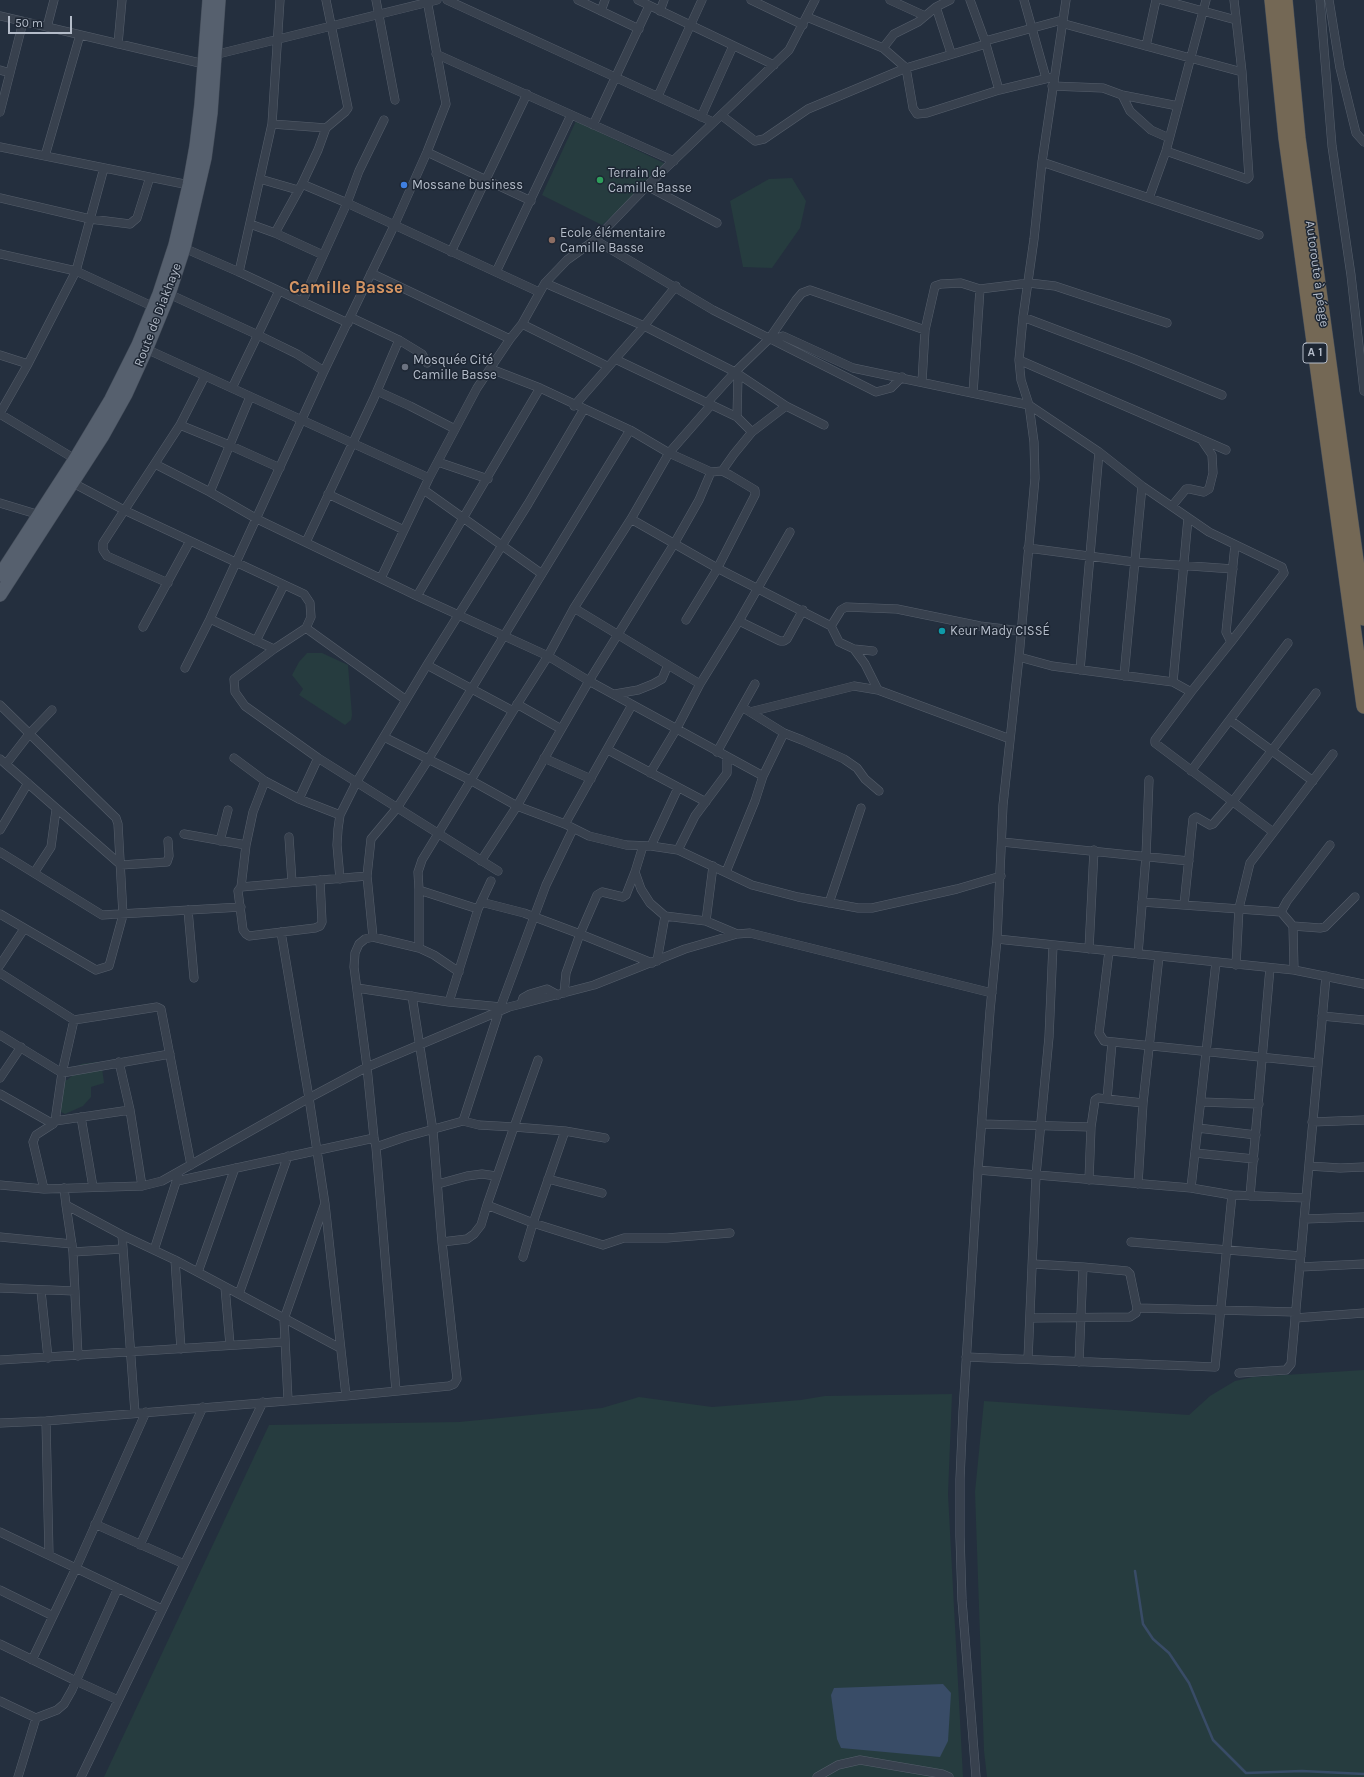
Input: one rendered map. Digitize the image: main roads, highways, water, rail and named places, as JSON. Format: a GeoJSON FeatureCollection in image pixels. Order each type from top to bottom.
{"type":"FeatureCollection","features":[{"type":"Feature","properties":{"kind":"highway","name":"A 1"},"geometry":{"type":"LineString","coordinates":[[1272,0],[1287,146],[1364,706]]}},
{"type":"Feature","properties":{"kind":"highway","name":"Autoroute à péage"},"geometry":{"type":"LineString","coordinates":[[1284,0],[1298,138],[1364,618]]}},
{"type":"Feature","properties":{"kind":"main road","name":"Route de Diakhaye"},"geometry":{"type":"LineString","coordinates":[[0,575],[45,516],[73,484],[126,394],[175,245],[189,185],[202,104],[209,0]]}},
{"type":"Feature","properties":{"kind":"main road","name":"Route de Diakhaye"},"geometry":{"type":"LineString","coordinates":[[0,595],[45,516],[75,459],[142,348],[169,294],[184,248],[205,158],[211,113],[219,0]]}},
{"type":"Feature","properties":{"kind":"water"},"geometry":{"type":"Polygon","coordinates":[[[943,1684],[951,1693],[948,1741],[940,1757],[841,1748],[837,1739],[831,1695],[834,1688],[943,1684]]]}},
{"type":"Feature","properties":{"kind":"waterway"},"geometry":{"type":"LineString","coordinates":[[1135,1571],[1143,1624],[1153,1639],[1169,1653],[1189,1683],[1213,1740],[1246,1773],[1302,1771],[1364,1774]]}},
{"type":"Feature","properties":{"kind":"place","name":"Terrain de Camille Basse"},"geometry":{"type":"Point","coordinates":[600,180]}},
{"type":"Feature","properties":{"kind":"place","name":"Mossane business"},"geometry":{"type":"Point","coordinates":[404,185]}},
{"type":"Feature","properties":{"kind":"place","name":"Ecole élémentaire Camille Basse"},"geometry":{"type":"Point","coordinates":[552,240]}},
{"type":"Feature","properties":{"kind":"place","name":"Mosquée Cité Camille Basse"},"geometry":{"type":"Point","coordinates":[405,367]}},
{"type":"Feature","properties":{"kind":"place","name":"Keur Mady CISSÉ"},"geometry":{"type":"Point","coordinates":[942,631]}},
{"type":"Feature","properties":{"kind":"district","name":"Camille Basse"},"geometry":{"type":"Point","coordinates":[346,288]}}]}
